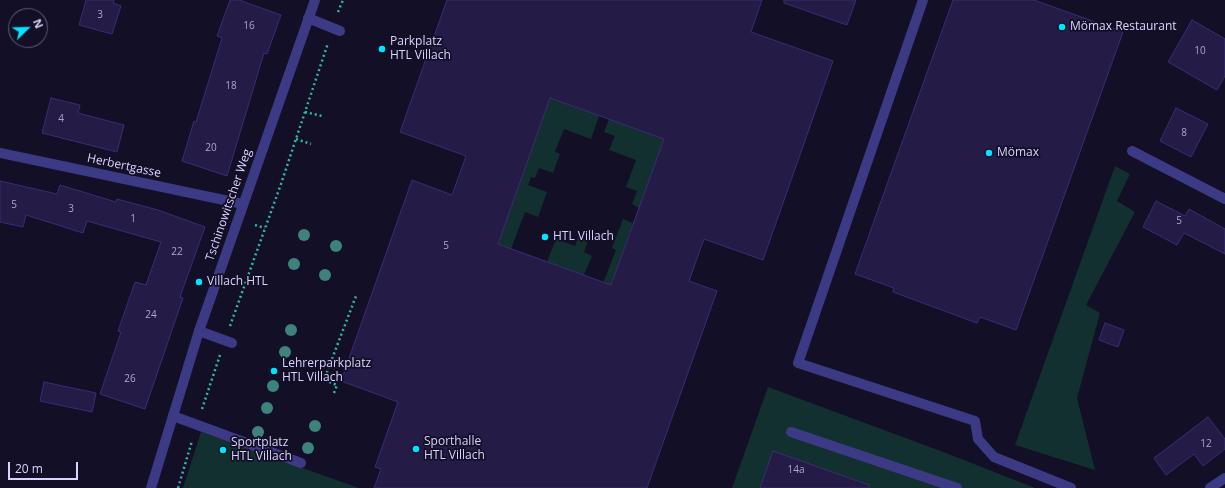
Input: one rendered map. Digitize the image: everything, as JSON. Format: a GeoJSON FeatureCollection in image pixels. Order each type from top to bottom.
{"type":"FeatureCollection","features":[{"type":"Feature","properties":{"kind":"street","name":"Tschinowitscher Weg"},"geometry":{"type":"LineString","coordinates":[[151,488],[199,331],[315,0]]}},
{"type":"Feature","properties":{"kind":"street"},"geometry":{"type":"LineString","coordinates":[[923,0],[798,363],[975,421],[978,440],[994,457],[1072,488]]}},
{"type":"Feature","properties":{"kind":"street"},"geometry":{"type":"LineString","coordinates":[[308,18],[336,30]]}},
{"type":"Feature","properties":{"kind":"street"},"geometry":{"type":"LineString","coordinates":[[1132,151],[1225,199]]}},
{"type":"Feature","properties":{"kind":"street","name":"Herbertgasse"},"geometry":{"type":"LineString","coordinates":[[0,153],[243,204]]}},
{"type":"Feature","properties":{"kind":"street"},"geometry":{"type":"LineString","coordinates":[[199,331],[228,342]]}},
{"type":"Feature","properties":{"kind":"street"},"geometry":{"type":"LineString","coordinates":[[173,416],[301,463]]}},
{"type":"Feature","properties":{"kind":"street"},"geometry":{"type":"LineString","coordinates":[[791,432],[957,488]]}},
{"type":"Feature","properties":{"kind":"street"},"geometry":{"type":"LineString","coordinates":[[1210,488],[1225,478]]}},
{"type":"Feature","properties":{"kind":"path"},"geometry":{"type":"LineString","coordinates":[[178,488],[197,424],[228,342],[305,112],[336,30],[343,0]]}},
{"type":"Feature","properties":{"kind":"path"},"geometry":{"type":"LineString","coordinates":[[305,112],[322,116]]}},
{"type":"Feature","properties":{"kind":"path"},"geometry":{"type":"LineString","coordinates":[[296,139],[311,144]]}},
{"type":"Feature","properties":{"kind":"path"},"geometry":{"type":"LineString","coordinates":[[255,225],[265,228]]}},
{"type":"Feature","properties":{"kind":"path"},"geometry":{"type":"LineString","coordinates":[[334,393],[337,385],[324,380],[356,296]]}},
{"type":"Feature","properties":{"kind":"green space"},"geometry":{"type":"Polygon","coordinates":[[[550,98],[599,116],[591,139],[564,129],[555,152],[560,154],[553,173],[539,168],[535,178],[531,177],[528,185],[547,192],[538,217],[525,212],[511,249],[498,244],[550,98]]]}},
{"type":"Feature","properties":{"kind":"green space"},"geometry":{"type":"Polygon","coordinates":[[[609,119],[664,139],[639,208],[632,204],[637,191],[626,187],[636,160],[609,150],[615,136],[604,132],[609,119]]]}},
{"type":"Feature","properties":{"kind":"green space"},"geometry":{"type":"Polygon","coordinates":[[[1115,166],[1130,174],[1117,201],[1135,212],[1086,305],[1100,313],[1077,398],[1095,470],[1015,445],[1115,166]]]}},
{"type":"Feature","properties":{"kind":"green space"},"geometry":{"type":"Polygon","coordinates":[[[623,219],[633,223],[611,285],[603,283],[616,250],[612,248],[623,219]]]}},
{"type":"Feature","properties":{"kind":"green space"},"geometry":{"type":"Polygon","coordinates":[[[578,237],[588,241],[584,252],[592,256],[584,275],[547,262],[556,239],[575,246],[578,237]]]}},
{"type":"Feature","properties":{"kind":"green space"},"geometry":{"type":"Polygon","coordinates":[[[768,387],[946,453],[1035,488],[732,488],[768,387]]]}},
{"type":"Feature","properties":{"kind":"green space","name":"Sportplatz HTL Villach"},"geometry":{"type":"Polygon","coordinates":[[[201,432],[359,488],[183,488],[201,432]]]}},
{"type":"Feature","properties":{"kind":"building"},"geometry":{"type":"Polygon","coordinates":[[[86,0],[114,0],[113,3],[121,6],[112,34],[79,25],[86,0]]]}},
{"type":"Feature","properties":{"kind":"building"},"geometry":{"type":"Polygon","coordinates":[[[230,0],[239,0],[281,15],[267,54],[264,53],[227,176],[182,161],[194,121],[196,122],[222,38],[217,36],[230,0]]]}},
{"type":"Feature","properties":{"kind":"building","name":"HTL Villach"},"geometry":{"type":"Polygon","coordinates":[[[447,0],[762,0],[751,32],[833,61],[763,260],[704,239],[689,281],[717,291],[647,488],[374,488],[381,469],[375,467],[398,402],[341,381],[412,180],[452,195],[466,156],[400,132],[447,0]],[[550,98],[498,244],[611,285],[664,139],[550,98]]]}},
{"type":"Feature","properties":{"kind":"building"},"geometry":{"type":"Polygon","coordinates":[[[784,0],[856,0],[847,25],[784,3],[784,0]]]}},
{"type":"Feature","properties":{"kind":"building","name":"Mömax"},"geometry":{"type":"Polygon","coordinates":[[[953,0],[1034,0],[1123,32],[1016,330],[980,317],[977,323],[893,292],[894,288],[855,274],[953,0]]]}},
{"type":"Feature","properties":{"kind":"building"},"geometry":{"type":"Polygon","coordinates":[[[1192,20],[1225,39],[1225,76],[1217,90],[1168,62],[1192,20]]]}},
{"type":"Feature","properties":{"kind":"building"},"geometry":{"type":"Polygon","coordinates":[[[51,98],[80,105],[78,113],[124,125],[117,152],[42,133],[51,98]]]}},
{"type":"Feature","properties":{"kind":"building"},"geometry":{"type":"Polygon","coordinates":[[[1176,108],[1208,124],[1191,157],[1160,141],[1176,108]]]}},
{"type":"Feature","properties":{"kind":"building"},"geometry":{"type":"Polygon","coordinates":[[[0,181],[57,194],[60,185],[116,202],[117,199],[158,210],[205,227],[180,297],[183,298],[145,409],[100,394],[121,332],[118,331],[135,282],[146,285],[161,242],[87,221],[83,233],[26,215],[23,227],[0,222],[0,181]]]}},
{"type":"Feature","properties":{"kind":"building"},"geometry":{"type":"Polygon","coordinates":[[[1156,201],[1185,216],[1189,209],[1225,229],[1225,254],[1184,233],[1177,245],[1143,227],[1156,201]]]}},
{"type":"Feature","properties":{"kind":"building"},"geometry":{"type":"Polygon","coordinates":[[[1105,323],[1124,330],[1118,347],[1099,340],[1105,323]]]}},
{"type":"Feature","properties":{"kind":"building"},"geometry":{"type":"Polygon","coordinates":[[[44,382],[96,393],[92,412],[40,401],[44,382]]]}},
{"type":"Feature","properties":{"kind":"building"},"geometry":{"type":"Polygon","coordinates":[[[1208,417],[1225,439],[1225,449],[1203,466],[1194,454],[1166,475],[1154,458],[1208,417]]]}},
{"type":"Feature","properties":{"kind":"building"},"geometry":{"type":"Polygon","coordinates":[[[773,451],[869,485],[869,488],[760,488],[773,451]]]}},
{"type":"Feature","properties":{"kind":"place","name":"Mömax Restaurant"},"geometry":{"type":"Point","coordinates":[1062,27]}},
{"type":"Feature","properties":{"kind":"place","name":"Parkplatz HTL Villach"},"geometry":{"type":"Point","coordinates":[382,49]}},
{"type":"Feature","properties":{"kind":"place","name":"Mömax"},"geometry":{"type":"Point","coordinates":[989,153]}},
{"type":"Feature","properties":{"kind":"place","name":"HTL Villach"},"geometry":{"type":"Point","coordinates":[545,237]}},
{"type":"Feature","properties":{"kind":"place","name":"Villach HTL"},"geometry":{"type":"Point","coordinates":[199,282]}},
{"type":"Feature","properties":{"kind":"place","name":"Lehrerparkplatz HTL Villach"},"geometry":{"type":"Point","coordinates":[274,371]}},
{"type":"Feature","properties":{"kind":"place","name":"Sporthalle HTL Villach"},"geometry":{"type":"Point","coordinates":[416,449]}},
{"type":"Feature","properties":{"kind":"place","name":"Sportplatz HTL Villach"},"geometry":{"type":"Point","coordinates":[223,450]}}]}
